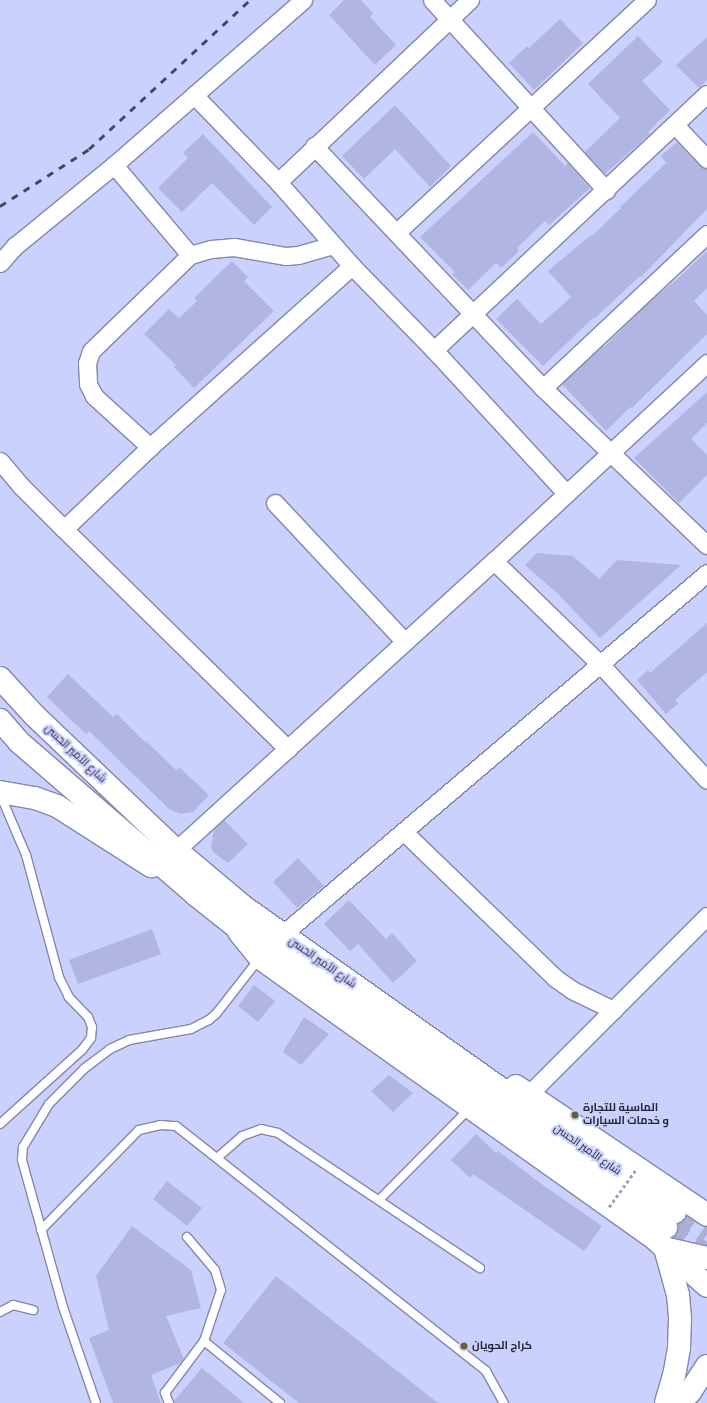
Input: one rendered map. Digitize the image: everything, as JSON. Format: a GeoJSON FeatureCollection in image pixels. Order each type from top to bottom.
{"type":"FeatureCollection","features":[{"type":"Feature","properties":{"kind":"main road","name":"شارع الأمير الحسن"},"geometry":{"type":"LineString","coordinates":[[0,678],[34,715],[176,850],[239,917]]}},
{"type":"Feature","properties":{"kind":"main road","name":"شارع الأمير الحسن"},"geometry":{"type":"LineString","coordinates":[[0,720],[19,742],[196,895],[239,917],[670,1219]]}},
{"type":"Feature","properties":{"kind":"main road"},"geometry":{"type":"LineString","coordinates":[[0,793],[34,798],[57,806],[83,821],[196,895]]}},
{"type":"Feature","properties":{"kind":"main road"},"geometry":{"type":"LineString","coordinates":[[707,1215],[528,1095],[291,927],[266,915],[239,917],[247,944],[260,958],[665,1248],[707,1286]]}},
{"type":"Feature","properties":{"kind":"main road"},"geometry":{"type":"LineString","coordinates":[[665,1248],[707,1258]]}},
{"type":"Feature","properties":{"kind":"main road"},"geometry":{"type":"LineString","coordinates":[[665,1248],[678,1294],[680,1319],[679,1348],[674,1375],[666,1403]]}},
{"type":"Feature","properties":{"kind":"main road"},"geometry":{"type":"LineString","coordinates":[[693,1392],[707,1366]]}},
{"type":"Feature","properties":{"kind":"street"},"geometry":{"type":"LineString","coordinates":[[0,263],[7,249],[114,165],[303,0]]}},
{"type":"Feature","properties":{"kind":"street"},"geometry":{"type":"LineString","coordinates":[[432,0],[530,109],[606,190]]}},
{"type":"Feature","properties":{"kind":"street"},"geometry":{"type":"LineString","coordinates":[[278,182],[314,146],[470,0]]}},
{"type":"Feature","properties":{"kind":"street"},"geometry":{"type":"LineString","coordinates":[[397,232],[647,0]]}},
{"type":"Feature","properties":{"kind":"street"},"geometry":{"type":"LineString","coordinates":[[434,350],[676,125],[707,94]]}},
{"type":"Feature","properties":{"kind":"street"},"geometry":{"type":"LineString","coordinates":[[194,95],[278,182],[352,266],[434,350],[566,493]]}},
{"type":"Feature","properties":{"kind":"street"},"geometry":{"type":"LineString","coordinates":[[676,125],[707,159]]}},
{"type":"Feature","properties":{"kind":"street"},"geometry":{"type":"LineString","coordinates":[[314,146],[543,388],[707,545]]}},
{"type":"Feature","properties":{"kind":"street"},"geometry":{"type":"LineString","coordinates":[[114,165],[190,255]]}},
{"type":"Feature","properties":{"kind":"street"},"geometry":{"type":"LineString","coordinates":[[543,388],[707,234]]}},
{"type":"Feature","properties":{"kind":"street"},"geometry":{"type":"LineString","coordinates":[[150,447],[94,396],[88,384],[87,363],[92,351],[190,255],[211,249],[234,247],[286,256],[298,255],[333,245]]}},
{"type":"Feature","properties":{"kind":"street"},"geometry":{"type":"LineString","coordinates":[[64,529],[150,447],[352,266]]}},
{"type":"Feature","properties":{"kind":"street"},"geometry":{"type":"LineString","coordinates":[[176,850],[494,561],[707,363]]}},
{"type":"Feature","properties":{"kind":"street"},"geometry":{"type":"LineString","coordinates":[[0,461],[21,486],[288,749]]}},
{"type":"Feature","properties":{"kind":"street"},"geometry":{"type":"LineString","coordinates":[[275,503],[405,642]]}},
{"type":"Feature","properties":{"kind":"street"},"geometry":{"type":"LineString","coordinates":[[494,561],[601,665],[707,780]]}},
{"type":"Feature","properties":{"kind":"street"},"geometry":{"type":"LineString","coordinates":[[291,927],[601,665],[707,573]]}},
{"type":"Feature","properties":{"kind":"street"},"geometry":{"type":"LineString","coordinates":[[404,832],[555,978],[572,990],[613,1010]]}},
{"type":"Feature","properties":{"kind":"street"},"geometry":{"type":"LineString","coordinates":[[528,1095],[707,916]]}},
{"type":"Feature","properties":{"kind":"lane"},"geometry":{"type":"LineString","coordinates":[[0,793],[26,855],[59,978],[69,996],[88,1017],[92,1028],[91,1038],[82,1050],[0,1124]]}},
{"type":"Feature","properties":{"kind":"lane"},"geometry":{"type":"LineString","coordinates":[[96,1403],[63,1307],[22,1160],[23,1148],[49,1104],[85,1068],[110,1049],[129,1040],[191,1029],[209,1020],[216,1014],[260,958]]}},
{"type":"Feature","properties":{"kind":"lane"},"geometry":{"type":"LineString","coordinates":[[379,1200],[470,1108]]}},
{"type":"Feature","properties":{"kind":"lane"},"geometry":{"type":"LineString","coordinates":[[41,1230],[138,1130],[160,1125],[176,1126],[486,1371],[504,1403]]}},
{"type":"Feature","properties":{"kind":"lane"},"geometry":{"type":"LineString","coordinates":[[217,1158],[242,1136],[261,1129],[278,1133],[480,1268]]}},
{"type":"Feature","properties":{"kind":"lane"},"geometry":{"type":"LineString","coordinates":[[169,1403],[165,1393],[204,1341],[222,1290],[215,1270],[188,1237]]}},
{"type":"Feature","properties":{"kind":"lane"},"geometry":{"type":"LineString","coordinates":[[0,1312],[13,1306],[32,1310]]}},
{"type":"Feature","properties":{"kind":"lane"},"geometry":{"type":"LineString","coordinates":[[204,1341],[280,1403]]}},
{"type":"Feature","properties":{"kind":"path"},"geometry":{"type":"LineString","coordinates":[[609,1207],[637,1168]]}},
{"type":"Feature","properties":{"kind":"building"},"geometry":{"type":"Polygon","coordinates":[[[344,0],[361,0],[373,13],[370,17],[396,45],[375,65],[329,15],[344,0]]]}},
{"type":"Feature","properties":{"kind":"building"},"geometry":{"type":"Polygon","coordinates":[[[560,19],[583,43],[534,90],[509,63],[527,46],[529,48],[560,19]]]}},
{"type":"Feature","properties":{"kind":"building"},"geometry":{"type":"Polygon","coordinates":[[[638,36],[663,62],[642,81],[670,110],[648,132],[650,134],[605,174],[585,152],[620,118],[588,84],[638,36]]]}},
{"type":"Feature","properties":{"kind":"building"},"geometry":{"type":"Polygon","coordinates":[[[707,37],[707,80],[699,88],[676,65],[707,37]]]}},
{"type":"Feature","properties":{"kind":"building"},"geometry":{"type":"Polygon","coordinates":[[[395,105],[451,166],[430,187],[395,149],[364,179],[342,156],[395,105]]]}},
{"type":"Feature","properties":{"kind":"building"},"geometry":{"type":"Polygon","coordinates":[[[533,132],[565,166],[568,163],[590,188],[549,225],[545,221],[517,248],[519,251],[501,268],[496,263],[468,290],[452,274],[455,272],[420,237],[533,132]]]}},
{"type":"Feature","properties":{"kind":"building"},"geometry":{"type":"Polygon","coordinates":[[[203,134],[272,207],[254,225],[212,183],[182,212],[158,188],[188,158],[183,153],[203,134]]]}},
{"type":"Feature","properties":{"kind":"building"},"geometry":{"type":"Polygon","coordinates":[[[677,142],[700,166],[707,169],[707,209],[641,277],[640,276],[594,319],[593,318],[543,366],[496,319],[517,299],[541,324],[571,297],[548,271],[591,235],[592,236],[666,163],[661,156],[677,142]]]}},
{"type":"Feature","properties":{"kind":"building"},"geometry":{"type":"Polygon","coordinates":[[[707,251],[707,288],[694,301],[707,315],[707,334],[632,408],[630,407],[606,431],[562,384],[603,346],[604,347],[650,301],[674,282],[707,251]]]}},
{"type":"Feature","properties":{"kind":"building"},"geometry":{"type":"Polygon","coordinates":[[[232,261],[248,277],[244,281],[274,311],[194,388],[174,367],[176,365],[144,334],[169,309],[179,318],[197,301],[194,298],[232,261]]]}},
{"type":"Feature","properties":{"kind":"building"},"geometry":{"type":"Polygon","coordinates":[[[707,392],[707,423],[691,439],[707,455],[707,475],[679,503],[634,458],[707,392]]]}},
{"type":"Feature","properties":{"kind":"building"},"geometry":{"type":"Polygon","coordinates":[[[537,553],[573,556],[599,579],[617,560],[681,565],[600,638],[558,594],[525,565],[537,553]]]}},
{"type":"Feature","properties":{"kind":"building"},"geometry":{"type":"Polygon","coordinates":[[[707,623],[707,672],[675,700],[678,704],[666,714],[637,680],[648,670],[650,673],[707,623]]]}},
{"type":"Feature","properties":{"kind":"building"},"geometry":{"type":"Polygon","coordinates":[[[68,674],[113,717],[117,714],[176,770],[179,767],[209,795],[193,812],[180,814],[169,809],[89,731],[86,734],[47,697],[68,674]]]}},
{"type":"Feature","properties":{"kind":"building"},"geometry":{"type":"Polygon","coordinates":[[[224,820],[248,844],[228,863],[213,852],[211,846],[214,830],[224,820]]]}},
{"type":"Feature","properties":{"kind":"building"},"geometry":{"type":"Polygon","coordinates":[[[298,858],[324,886],[297,908],[273,882],[298,858]]]}},
{"type":"Feature","properties":{"kind":"building"},"geometry":{"type":"Polygon","coordinates":[[[349,900],[386,939],[392,933],[417,961],[393,983],[358,944],[350,951],[324,924],[349,900]]]}},
{"type":"Feature","properties":{"kind":"building"},"geometry":{"type":"Polygon","coordinates":[[[152,929],[161,954],[78,984],[69,960],[152,929]]]}},
{"type":"Feature","properties":{"kind":"building"},"geometry":{"type":"Polygon","coordinates":[[[254,985],[275,1001],[258,1022],[238,1006],[254,985]]]}},
{"type":"Feature","properties":{"kind":"building"},"geometry":{"type":"Polygon","coordinates":[[[304,1017],[329,1034],[301,1065],[283,1052],[304,1017]]]}},
{"type":"Feature","properties":{"kind":"building"},"geometry":{"type":"Polygon","coordinates":[[[389,1075],[413,1093],[393,1112],[371,1091],[389,1075]]]}},
{"type":"Feature","properties":{"kind":"building"},"geometry":{"type":"Polygon","coordinates":[[[476,1134],[496,1153],[498,1151],[540,1183],[602,1226],[584,1251],[473,1174],[470,1178],[451,1160],[476,1134]]]}},
{"type":"Feature","properties":{"kind":"building"},"geometry":{"type":"Polygon","coordinates":[[[167,1181],[202,1208],[187,1226],[153,1199],[167,1181]]]}},
{"type":"Feature","properties":{"kind":"building"},"geometry":{"type":"Polygon","coordinates":[[[132,1226],[191,1270],[201,1308],[166,1316],[184,1359],[180,1363],[151,1375],[161,1403],[113,1403],[89,1338],[109,1330],[96,1276],[132,1226]]]}},
{"type":"Feature","properties":{"kind":"building"},"geometry":{"type":"Polygon","coordinates":[[[276,1276],[438,1403],[299,1403],[223,1343],[276,1276]]]}},
{"type":"Feature","properties":{"kind":"building"},"geometry":{"type":"Polygon","coordinates":[[[202,1368],[244,1403],[174,1403],[174,1401],[202,1368]]]}},
{"type":"Feature","properties":{"kind":"tunnel"},"geometry":{"type":"LineString","coordinates":[[675,1212],[707,1234]]}},
{"type":"Feature","properties":{"kind":"tunnel"},"geometry":{"type":"LineString","coordinates":[[666,1227],[707,1255]]}},
{"type":"Feature","properties":{"kind":"railway"},"geometry":{"type":"LineString","coordinates":[[0,206],[89,149],[250,0]]}},
{"type":"Feature","properties":{"kind":"place","name":"الماسية للتجارة و خدمات السيارات"},"geometry":{"type":"Point","coordinates":[575,1115]}},
{"type":"Feature","properties":{"kind":"place","name":"كراج الحويان"},"geometry":{"type":"Point","coordinates":[464,1346]}}]}
